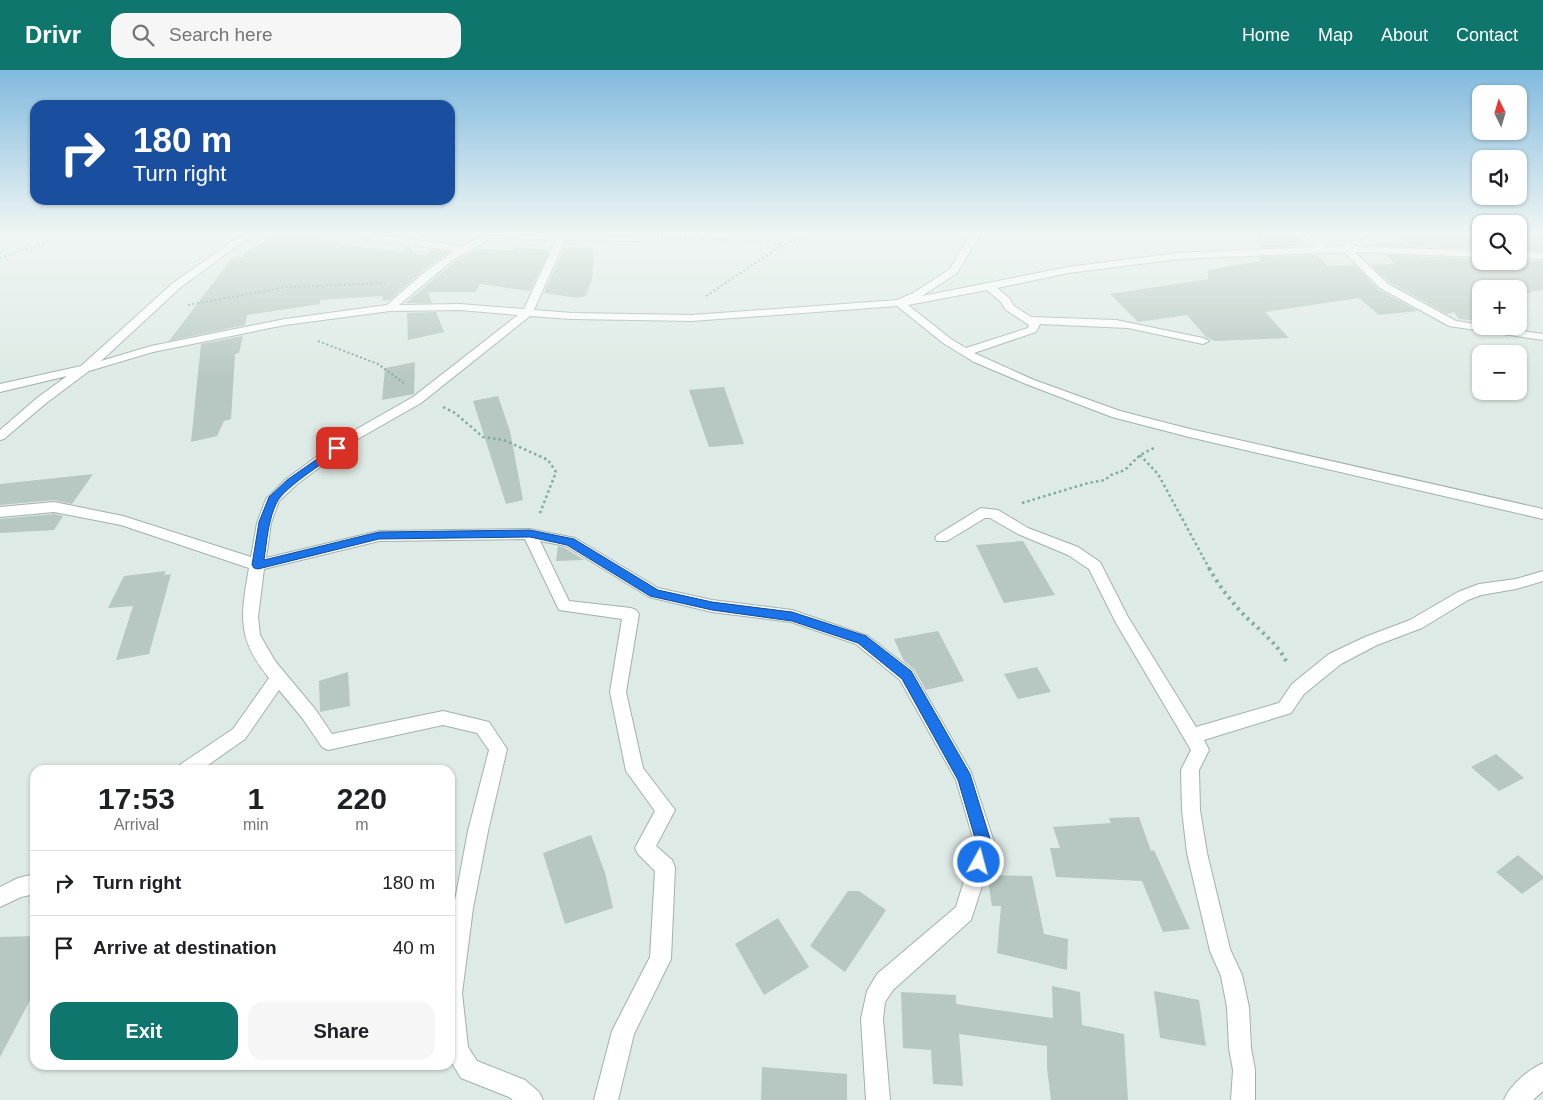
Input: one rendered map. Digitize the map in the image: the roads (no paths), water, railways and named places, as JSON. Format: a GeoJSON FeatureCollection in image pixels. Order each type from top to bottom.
{"type":"FeatureCollection","features":[{"type":"Feature","properties":{"kind":"street"},"geometry":{"type":"LineString","coordinates":[[0,436],[41,401],[85,369],[155,303],[181,283]]}},
{"type":"Feature","properties":{"kind":"street"},"geometry":{"type":"LineString","coordinates":[[390,308],[416,283]]}},
{"type":"Feature","properties":{"kind":"street"},"geometry":{"type":"LineString","coordinates":[[455,965],[463,908],[478,831],[498,749],[483,727],[443,718],[328,742],[309,714],[270,666],[252,635],[250,617],[264,522],[273,499],[291,482],[352,437],[421,397],[527,312],[541,283]]}},
{"type":"Feature","properties":{"kind":"street"},"geometry":{"type":"LineString","coordinates":[[899,303],[935,283]]}},
{"type":"Feature","properties":{"kind":"street"},"geometry":{"type":"LineString","coordinates":[[0,388],[85,369],[151,350],[284,322],[390,308],[460,306],[572,316],[692,318],[899,303],[1003,283]]}},
{"type":"Feature","properties":{"kind":"street"},"geometry":{"type":"LineString","coordinates":[[1381,283],[1453,324],[1543,337]]}},
{"type":"Feature","properties":{"kind":"street"},"geometry":{"type":"LineString","coordinates":[[966,352],[1032,330],[1035,324],[1010,308],[1005,300],[989,286]]}},
{"type":"Feature","properties":{"kind":"street"},"geometry":{"type":"LineString","coordinates":[[899,303],[947,341],[978,360],[1030,382],[1116,414],[1198,435],[1543,514]]}},
{"type":"Feature","properties":{"kind":"street"},"geometry":{"type":"LineString","coordinates":[[1028,320],[1129,325],[1182,338],[1203,341]]}},
{"type":"Feature","properties":{"kind":"street"},"geometry":{"type":"LineString","coordinates":[[0,512],[54,507],[123,520],[258,565],[379,536],[530,534],[570,542],[654,593],[712,606],[792,616],[862,640],[906,675],[965,778],[984,845],[964,913],[885,982],[875,999],[872,1019],[878,1100]]}},
{"type":"Feature","properties":{"kind":"street"},"geometry":{"type":"LineString","coordinates":[[942,538],[968,524],[981,513],[993,513],[1023,531],[1073,551],[1095,566],[1121,619],[1166,692],[1179,719],[1200,750],[1190,770],[1191,810],[1198,852],[1220,951],[1230,975],[1238,1007],[1240,1048],[1244,1070],[1243,1100]]}},
{"type":"Feature","properties":{"kind":"street"},"geometry":{"type":"LineString","coordinates":[[530,534],[564,606],[631,614],[618,692],[635,771],[666,810],[645,848],[665,867],[660,959],[623,1031],[606,1100]]}},
{"type":"Feature","properties":{"kind":"street"},"geometry":{"type":"LineString","coordinates":[[1191,736],[1230,726],[1285,708],[1298,688],[1336,659],[1371,641],[1416,624],[1463,596],[1479,590],[1516,584],[1543,576]]}},
{"type":"Feature","properties":{"kind":"street"},"geometry":{"type":"LineString","coordinates":[[192,765],[239,734],[279,677]]}},
{"type":"Feature","properties":{"kind":"street"},"geometry":{"type":"LineString","coordinates":[[0,897],[18,888],[30,885]]}},
{"type":"Feature","properties":{"kind":"street"},"geometry":{"type":"LineString","coordinates":[[455,1031],[457,1050],[469,1070],[517,1088],[531,1100]]}},
{"type":"Feature","properties":{"kind":"street"},"geometry":{"type":"LineString","coordinates":[[1516,1100],[1543,1075]]}}]}
